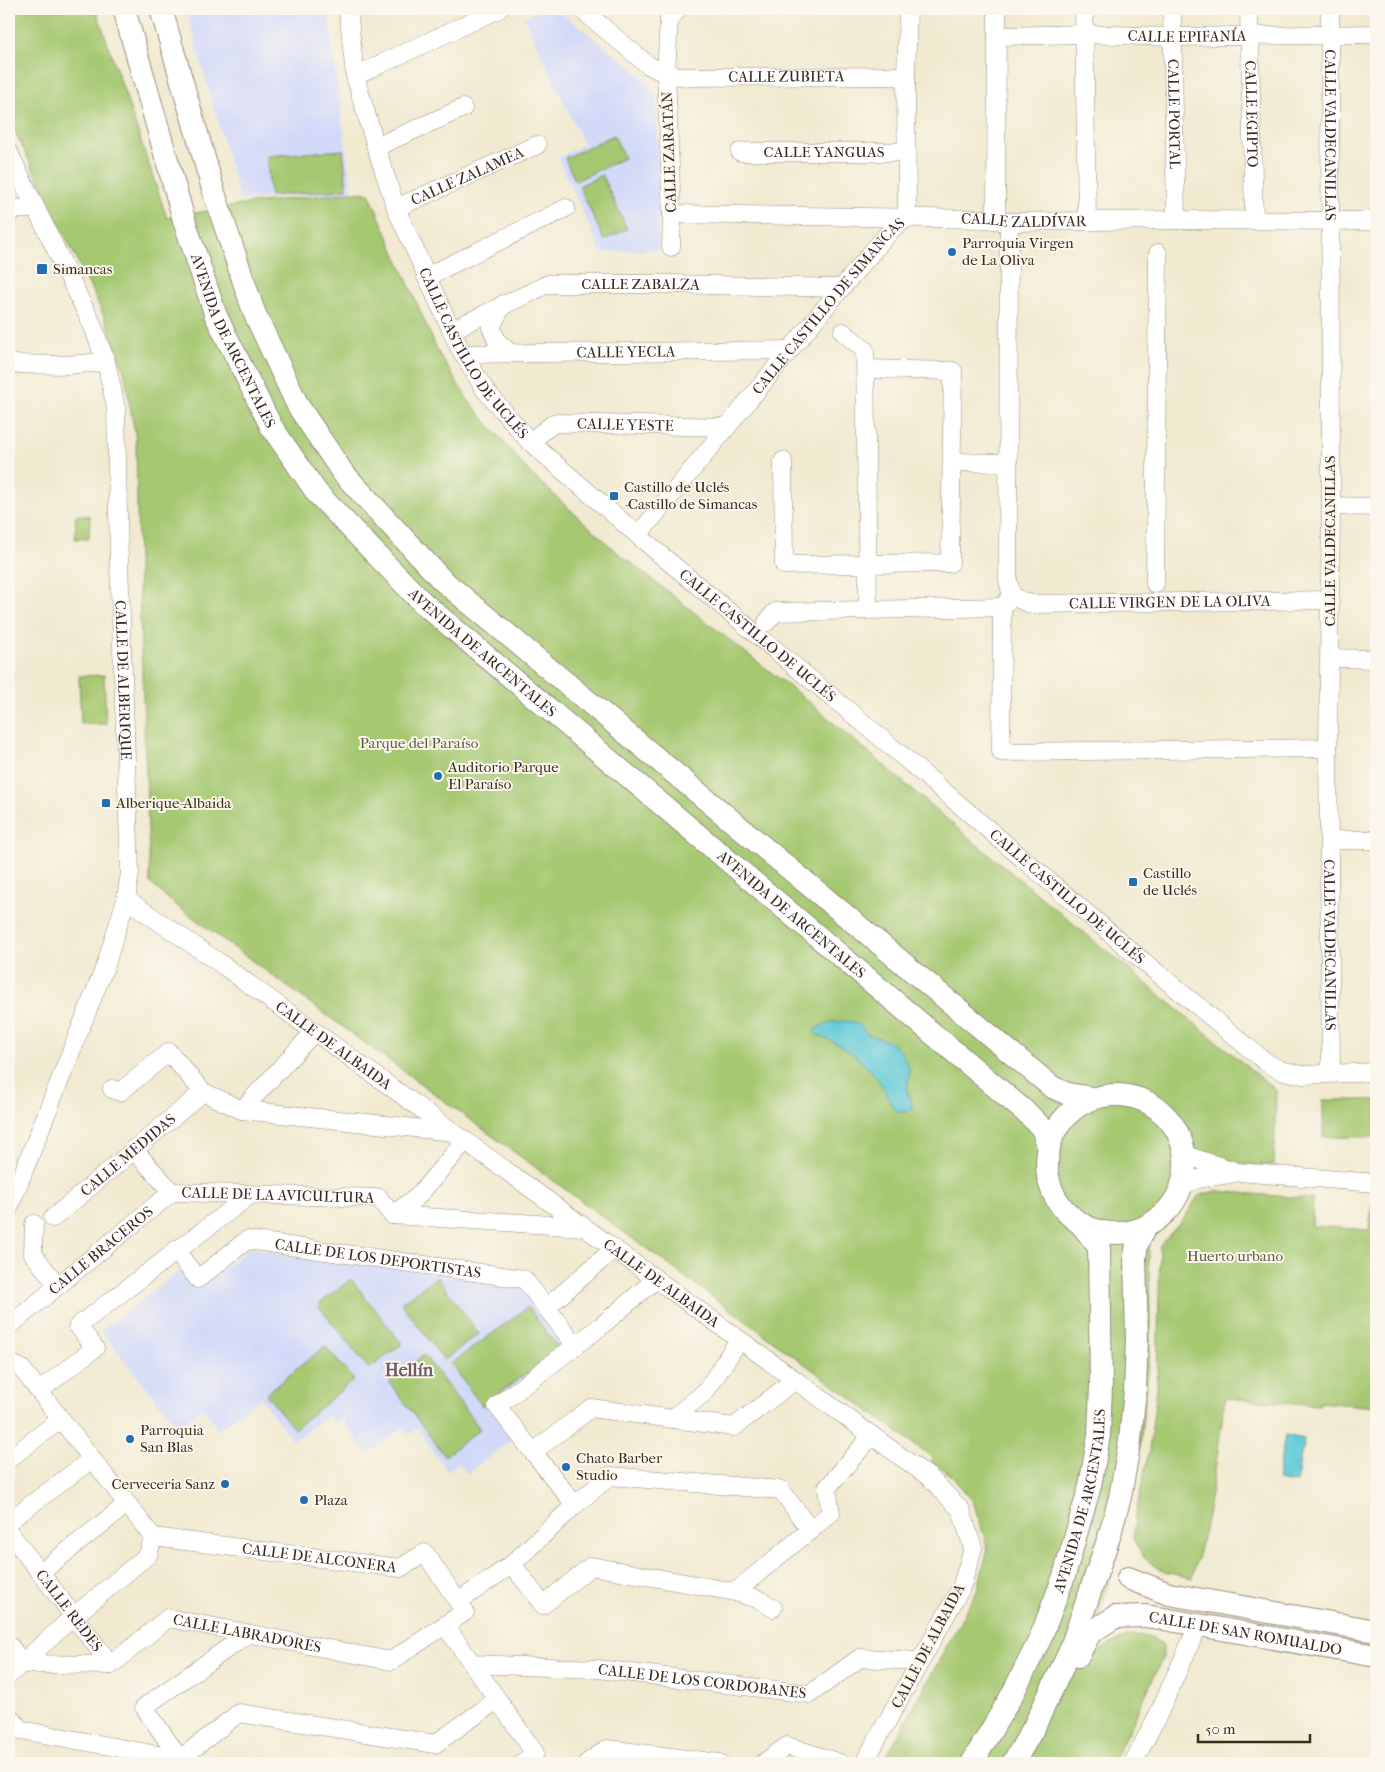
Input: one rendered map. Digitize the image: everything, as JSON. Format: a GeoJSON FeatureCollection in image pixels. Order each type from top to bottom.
{"type":"FeatureCollection","features":[{"type":"Feature","properties":{"kind":"main road","name":"AVENIDA DE ARCENTALES"},"geometry":{"type":"LineString","coordinates":[[124,9],[184,220],[216,316],[271,426],[317,494],[422,602],[1029,1115],[1042,1128],[1048,1149]]}},
{"type":"Feature","properties":{"kind":"main road","name":"AVENIDA DE ARCENTALES"},"geometry":{"type":"LineString","coordinates":[[161,9],[215,196],[254,312],[298,406],[344,472],[442,580],[1052,1087],[1068,1094],[1093,1098]]}},
{"type":"Feature","properties":{"kind":"main road"},"geometry":{"type":"LineString","coordinates":[[1108,1094],[1138,1097],[1165,1113],[1182,1139],[1186,1170],[1176,1199],[1157,1220],[1132,1232],[1112,1233],[1093,1229],[1080,1223],[1070,1216],[1058,1202],[1050,1185],[1047,1166],[1048,1149],[1054,1132],[1064,1118],[1077,1106],[1093,1098],[1108,1094]]}},
{"type":"Feature","properties":{"kind":"main road","name":"AVENIDA DE ARCENTALES"},"geometry":{"type":"LineString","coordinates":[[972,1763],[1012,1695],[1040,1639],[1064,1576],[1090,1486],[1099,1435],[1101,1386],[1098,1247],[1080,1223]]}},
{"type":"Feature","properties":{"kind":"main road"},"geometry":{"type":"LineString","coordinates":[[1018,1754],[1034,1727],[1069,1653],[1109,1537],[1120,1497],[1130,1440],[1135,1390],[1137,1338],[1135,1257],[1137,1244],[1145,1227]]}},
{"type":"Feature","properties":{"kind":"main road"},"geometry":{"type":"LineString","coordinates":[[1018,1754],[1044,1725],[1090,1634],[1115,1617],[1101,1607],[1091,1590],[1085,1574],[1083,1560],[1093,1518],[1090,1486]]}},
{"type":"Feature","properties":{"kind":"main road"},"geometry":{"type":"LineString","coordinates":[[1040,1639],[1053,1618],[1067,1605],[1091,1590],[1109,1582],[1128,1578],[1115,1557],[1109,1537]]}},
{"type":"Feature","properties":{"kind":"main road","name":"CALLE DE SAN ROMUALDO"},"geometry":{"type":"LineString","coordinates":[[1128,1578],[1169,1594],[1376,1631]]}},
{"type":"Feature","properties":{"kind":"main road","name":"CALLE DE SAN ROMUALDO"},"geometry":{"type":"LineString","coordinates":[[1115,1617],[1145,1616],[1376,1656]]}},
{"type":"Feature","properties":{"kind":"street","name":"CALLE CASTILLO DE UCLÉS"},"geometry":{"type":"LineString","coordinates":[[348,9],[355,76],[396,208],[426,277],[464,354],[485,390],[530,442],[638,535],[1267,1063],[1280,1070],[1302,1075],[1376,1072]]}},
{"type":"Feature","properties":{"kind":"street"},"geometry":{"type":"LineString","coordinates":[[355,76],[499,9]]}},
{"type":"Feature","properties":{"kind":"street","name":"CALLE ZARATÁN"},"geometry":{"type":"LineString","coordinates":[[581,9],[648,65],[666,74],[672,214],[671,248]]}},
{"type":"Feature","properties":{"kind":"street"},"geometry":{"type":"LineString","coordinates":[[666,74],[670,20],[678,9]]}},
{"type":"Feature","properties":{"kind":"street"},"geometry":{"type":"LineString","coordinates":[[997,9],[1003,221],[1008,580],[1001,752],[1328,748]]}},
{"type":"Feature","properties":{"kind":"street"},"geometry":{"type":"LineString","coordinates":[[1084,9],[1087,221]]}},
{"type":"Feature","properties":{"kind":"street","name":"CALLE PORTAL"},"geometry":{"type":"LineString","coordinates":[[1172,9],[1176,220]]}},
{"type":"Feature","properties":{"kind":"street","name":"CALLE EGIPTO"},"geometry":{"type":"LineString","coordinates":[[1250,9],[1254,220]]}},
{"type":"Feature","properties":{"kind":"street","name":"CALLE VALDECANILLAS"},"geometry":{"type":"LineString","coordinates":[[1330,9],[1332,506],[1328,748],[1331,1073]]}},
{"type":"Feature","properties":{"kind":"street","name":"CALLE CASTILLO DE SIMANCAS"},"geometry":{"type":"LineString","coordinates":[[638,535],[840,288],[893,228],[907,218],[906,76],[902,11]]}},
{"type":"Feature","properties":{"kind":"street","name":"CALLE EPIFANÍA"},"geometry":{"type":"LineString","coordinates":[[997,36],[1084,34],[1172,36],[1376,34]]}},
{"type":"Feature","properties":{"kind":"street","name":"CALLE ZUBIETA"},"geometry":{"type":"LineString","coordinates":[[666,74],[688,77],[906,76]]}},
{"type":"Feature","properties":{"kind":"street"},"geometry":{"type":"LineString","coordinates":[[376,147],[463,108]]}},
{"type":"Feature","properties":{"kind":"street","name":"CALLE ZALAMEA"},"geometry":{"type":"LineString","coordinates":[[396,208],[537,145]]}},
{"type":"Feature","properties":{"kind":"street","name":"CALLE YANGUAS"},"geometry":{"type":"LineString","coordinates":[[740,152],[907,152]]}},
{"type":"Feature","properties":{"kind":"street","name":"CALLE DE ALBERIQUE"},"geometry":{"type":"LineString","coordinates":[[9,153],[92,324],[106,362],[116,408],[119,562],[130,872],[126,899],[106,964],[9,1208]]}},
{"type":"Feature","properties":{"kind":"street"},"geometry":{"type":"LineString","coordinates":[[9,209],[27,209],[34,205]]}},
{"type":"Feature","properties":{"kind":"street"},"geometry":{"type":"LineString","coordinates":[[426,277],[566,208]]}},
{"type":"Feature","properties":{"kind":"street","name":"CALLE ZALDÍVAR"},"geometry":{"type":"LineString","coordinates":[[672,214],[1003,221],[1376,220]]}},
{"type":"Feature","properties":{"kind":"street"},"geometry":{"type":"LineString","coordinates":[[1155,584],[1158,253]]}},
{"type":"Feature","properties":{"kind":"street","name":"CALLE ZABALZA"},"geometry":{"type":"LineString","coordinates":[[452,330],[548,284],[669,284],[840,288]]}},
{"type":"Feature","properties":{"kind":"street"},"geometry":{"type":"LineString","coordinates":[[503,304],[491,327],[497,341],[510,353]]}},
{"type":"Feature","properties":{"kind":"street"},"geometry":{"type":"LineString","coordinates":[[843,332],[866,350],[868,609]]}},
{"type":"Feature","properties":{"kind":"street","name":"CALLE YECLA"},"geometry":{"type":"LineString","coordinates":[[464,354],[788,350]]}},
{"type":"Feature","properties":{"kind":"street"},"geometry":{"type":"LineString","coordinates":[[9,364],[66,365],[106,362]]}},
{"type":"Feature","properties":{"kind":"street"},"geometry":{"type":"LineString","coordinates":[[783,461],[784,565],[950,563],[953,371],[866,369]]}},
{"type":"Feature","properties":{"kind":"street","name":"CALLE YESTE"},"geometry":{"type":"LineString","coordinates":[[530,442],[554,423],[727,426]]}},
{"type":"Feature","properties":{"kind":"street"},"geometry":{"type":"LineString","coordinates":[[952,462],[1007,463]]}},
{"type":"Feature","properties":{"kind":"street"},"geometry":{"type":"LineString","coordinates":[[1332,506],[1376,507]]}},
{"type":"Feature","properties":{"kind":"street","name":"CALLE VIRGEN DE LA OLIVA"},"geometry":{"type":"LineString","coordinates":[[767,622],[775,612],[1007,602],[1030,604],[1330,600]]}},
{"type":"Feature","properties":{"kind":"street"},"geometry":{"type":"LineString","coordinates":[[1329,658],[1376,659]]}},
{"type":"Feature","properties":{"kind":"street"},"geometry":{"type":"LineString","coordinates":[[1329,840],[1376,840]]}},
{"type":"Feature","properties":{"kind":"street","name":"CALLE DE ALBAIDA"},"geometry":{"type":"LineString","coordinates":[[126,899],[215,960],[929,1477],[961,1510],[973,1548],[961,1588],[864,1763]]}},
{"type":"Feature","properties":{"kind":"street"},"geometry":{"type":"LineString","coordinates":[[242,1110],[314,1032]]}},
{"type":"Feature","properties":{"kind":"street"},"geometry":{"type":"LineString","coordinates":[[112,1089],[120,1092],[169,1052],[203,1092],[242,1110],[459,1137]]}},
{"type":"Feature","properties":{"kind":"street","name":"CALLE MEDIDAS"},"geometry":{"type":"LineString","coordinates":[[52,1218],[203,1092]]}},
{"type":"Feature","properties":{"kind":"street","name":"CALLE DE LA AVICULTURA"},"geometry":{"type":"LineString","coordinates":[[172,1192],[379,1198],[392,1214],[417,1196],[459,1137]]}},
{"type":"Feature","properties":{"kind":"street"},"geometry":{"type":"LineString","coordinates":[[133,1149],[172,1192]]}},
{"type":"Feature","properties":{"kind":"street"},"geometry":{"type":"LineString","coordinates":[[1185,1154],[1238,1172],[1376,1183]]}},
{"type":"Feature","properties":{"kind":"street"},"geometry":{"type":"LineString","coordinates":[[1182,1186],[1197,1179],[1238,1172]]}},
{"type":"Feature","properties":{"kind":"street","name":"CALLE BRACEROS"},"geometry":{"type":"LineString","coordinates":[[9,1326],[172,1192]]}},
{"type":"Feature","properties":{"kind":"street"},"geometry":{"type":"LineString","coordinates":[[39,1391],[95,1348],[78,1326],[250,1195]]}},
{"type":"Feature","properties":{"kind":"street"},"geometry":{"type":"LineString","coordinates":[[392,1214],[585,1228]]}},
{"type":"Feature","properties":{"kind":"street"},"geometry":{"type":"LineString","coordinates":[[34,1224],[33,1254],[58,1286]]}},
{"type":"Feature","properties":{"kind":"street","name":"CALLE DE LOS DEPORTISTAS"},"geometry":{"type":"LineString","coordinates":[[176,1250],[198,1279],[247,1240],[524,1279],[576,1346]]}},
{"type":"Feature","properties":{"kind":"street"},"geometry":{"type":"LineString","coordinates":[[546,1308],[614,1249]]}},
{"type":"Feature","properties":{"kind":"street"},"geometry":{"type":"LineString","coordinates":[[575,1504],[498,1406],[576,1346],[656,1279]]}},
{"type":"Feature","properties":{"kind":"street"},"geometry":{"type":"LineString","coordinates":[[672,1419],[706,1391],[740,1340]]}},
{"type":"Feature","properties":{"kind":"street"},"geometry":{"type":"LineString","coordinates":[[9,1363],[21,1368],[153,1537],[148,1555],[74,1616],[9,1675]]}},
{"type":"Feature","properties":{"kind":"street"},"geometry":{"type":"LineString","coordinates":[[533,1452],[591,1408],[734,1427],[795,1380]]}},
{"type":"Feature","properties":{"kind":"street"},"geometry":{"type":"LineString","coordinates":[[9,1459],[61,1419]]}},
{"type":"Feature","properties":{"kind":"street"},"geometry":{"type":"LineString","coordinates":[[735,1592],[832,1513],[828,1488],[872,1436]]}},
{"type":"Feature","properties":{"kind":"street"},"geometry":{"type":"LineString","coordinates":[[9,1521],[92,1459]]}},
{"type":"Feature","properties":{"kind":"street"},"geometry":{"type":"LineString","coordinates":[[533,1760],[496,1700],[445,1625],[465,1612],[458,1602],[512,1564],[575,1504],[610,1476],[781,1490],[811,1531]]}},
{"type":"Feature","properties":{"kind":"street"},"geometry":{"type":"LineString","coordinates":[[41,1572],[128,1504]]}},
{"type":"Feature","properties":{"kind":"street","name":"CALLE REDES"},"geometry":{"type":"LineString","coordinates":[[9,1532],[111,1665]]}},
{"type":"Feature","properties":{"kind":"street","name":"CALLE DE ALCONERA"},"geometry":{"type":"LineString","coordinates":[[153,1537],[400,1568],[425,1553],[458,1602]]}},
{"type":"Feature","properties":{"kind":"street"},"geometry":{"type":"LineString","coordinates":[[512,1564],[543,1605],[591,1566],[735,1592],[760,1600],[773,1608]]}},
{"type":"Feature","properties":{"kind":"street","name":"CALLE LABRADORES"},"geometry":{"type":"LineString","coordinates":[[111,1665],[168,1618],[391,1661],[445,1625]]}},
{"type":"Feature","properties":{"kind":"street"},"geometry":{"type":"LineString","coordinates":[[1133,1763],[1158,1715],[1198,1626]]}},
{"type":"Feature","properties":{"kind":"street"},"geometry":{"type":"LineString","coordinates":[[180,1759],[144,1707],[248,1634]]}},
{"type":"Feature","properties":{"kind":"street"},"geometry":{"type":"LineString","coordinates":[[9,1645],[23,1664]]}},
{"type":"Feature","properties":{"kind":"street","name":"CALLE DE LOS CORDOBANES"},"geometry":{"type":"LineString","coordinates":[[472,1664],[598,1669],[810,1694],[860,1658],[920,1661]]}},
{"type":"Feature","properties":{"kind":"street"},"geometry":{"type":"LineString","coordinates":[[23,1664],[111,1665]]}},
{"type":"Feature","properties":{"kind":"street"},"geometry":{"type":"LineString","coordinates":[[9,1716],[21,1730],[180,1759],[239,1714],[435,1744],[496,1700]]}},
{"type":"Feature","properties":{"kind":"street"},"geometry":{"type":"LineString","coordinates":[[764,1763],[787,1746],[840,1763]]}},
{"type":"Feature","properties":{"kind":"street"},"geometry":{"type":"LineString","coordinates":[[587,1763],[606,1748],[719,1763]]}},
{"type":"Feature","properties":{"kind":"shaded area"},"geometry":{"type":"Polygon","coordinates":[[[186,9],[328,9],[352,192],[240,200],[186,9]]]}},
{"type":"Feature","properties":{"kind":"shaded area"},"geometry":{"type":"Polygon","coordinates":[[[541,9],[554,9],[574,22],[642,76],[652,91],[657,104],[658,250],[601,252],[558,158],[584,144],[524,18],[541,9]]]}},
{"type":"Feature","properties":{"kind":"shaded area"},"geometry":{"type":"Polygon","coordinates":[[[250,1248],[519,1285],[567,1347],[490,1405],[514,1438],[467,1474],[458,1463],[448,1472],[417,1429],[409,1434],[403,1427],[368,1454],[341,1418],[334,1423],[328,1416],[293,1441],[260,1398],[219,1429],[202,1408],[178,1427],[101,1331],[183,1268],[198,1288],[250,1248]]]}},
{"type":"Feature","properties":{"kind":"green space","name":"Parque del Paraíso"},"geometry":{"type":"Polygon","coordinates":[[[9,9],[96,9],[167,218],[252,203],[352,192],[369,193],[439,354],[468,400],[529,472],[618,553],[809,702],[975,843],[1276,1090],[1274,1165],[1201,1165],[1174,1211],[1149,1243],[1150,1349],[1140,1447],[1112,1572],[1086,1657],[1123,1638],[1141,1636],[1151,1638],[1163,1645],[1163,1657],[1112,1763],[883,1763],[977,1591],[988,1549],[973,1501],[947,1471],[931,1461],[932,1457],[173,903],[150,883],[138,565],[136,440],[124,371],[105,318],[9,119],[9,9]]]}},
{"type":"Feature","properties":{"kind":"green space"},"geometry":{"type":"Polygon","coordinates":[[[614,135],[624,158],[575,181],[565,158],[614,135]]]}},
{"type":"Feature","properties":{"kind":"green space"},"geometry":{"type":"Polygon","coordinates":[[[343,150],[347,189],[270,196],[267,156],[343,150]]]}},
{"type":"Feature","properties":{"kind":"green space"},"geometry":{"type":"Polygon","coordinates":[[[602,175],[627,229],[604,240],[579,186],[602,175]]]}},
{"type":"Feature","properties":{"kind":"green space"},"geometry":{"type":"Polygon","coordinates":[[[76,515],[90,516],[89,539],[75,539],[76,515]]]}},
{"type":"Feature","properties":{"kind":"green space"},"geometry":{"type":"Polygon","coordinates":[[[104,675],[106,724],[81,724],[79,676],[104,675]]]}},
{"type":"Feature","properties":{"kind":"green space"},"geometry":{"type":"Polygon","coordinates":[[[1323,1100],[1376,1100],[1376,1137],[1323,1137],[1323,1100]]]}},
{"type":"Feature","properties":{"kind":"green space","name":"Huerto urbano"},"geometry":{"type":"Polygon","coordinates":[[[1216,1191],[1313,1199],[1312,1226],[1369,1230],[1372,1204],[1376,1204],[1376,1407],[1320,1402],[1319,1405],[1225,1398],[1208,1511],[1192,1578],[1164,1572],[1144,1558],[1133,1539],[1135,1517],[1149,1451],[1157,1389],[1160,1245],[1182,1221],[1199,1195],[1216,1191]]]}},
{"type":"Feature","properties":{"kind":"green space"},"geometry":{"type":"Polygon","coordinates":[[[437,1277],[479,1334],[444,1360],[401,1303],[437,1277]]]}},
{"type":"Feature","properties":{"kind":"green space"},"geometry":{"type":"Polygon","coordinates":[[[351,1279],[402,1344],[369,1369],[318,1305],[351,1279]]]}},
{"type":"Feature","properties":{"kind":"green space"},"geometry":{"type":"Polygon","coordinates":[[[528,1307],[559,1349],[482,1406],[451,1364],[528,1307]]]}},
{"type":"Feature","properties":{"kind":"green space"},"geometry":{"type":"Polygon","coordinates":[[[325,1346],[354,1380],[294,1429],[266,1394],[325,1346]]]}},
{"type":"Feature","properties":{"kind":"green space"},"geometry":{"type":"Polygon","coordinates":[[[424,1355],[480,1429],[445,1456],[389,1382],[424,1355]]]}},
{"type":"Feature","properties":{"kind":"water"},"geometry":{"type":"Polygon","coordinates":[[[831,1022],[854,1022],[862,1027],[867,1034],[888,1041],[900,1050],[910,1069],[907,1091],[913,1108],[909,1111],[900,1112],[895,1110],[878,1080],[863,1063],[836,1043],[814,1032],[816,1028],[831,1022]]]}},
{"type":"Feature","properties":{"kind":"water"},"geometry":{"type":"Polygon","coordinates":[[[1285,1435],[1304,1439],[1296,1483],[1277,1480],[1285,1435]]]}},
{"type":"Feature","properties":{"kind":"place","name":"Parroquia Virgen de La Oliva"},"geometry":{"type":"Point","coordinates":[952,252]}},
{"type":"Feature","properties":{"kind":"place","name":"Simancas"},"geometry":{"type":"Point","coordinates":[42,269]}},
{"type":"Feature","properties":{"kind":"place","name":"Castillo de Uclés -Castillo de Simancas"},"geometry":{"type":"Point","coordinates":[614,496]}},
{"type":"Feature","properties":{"kind":"place","name":"Auditorio Parque El Paraíso"},"geometry":{"type":"Point","coordinates":[438,776]}},
{"type":"Feature","properties":{"kind":"place","name":"Alberique-Albaida"},"geometry":{"type":"Point","coordinates":[106,803]}},
{"type":"Feature","properties":{"kind":"place","name":"Castillo de Uclés"},"geometry":{"type":"Point","coordinates":[1133,882]}},
{"type":"Feature","properties":{"kind":"place","name":"Parroquia San Blas"},"geometry":{"type":"Point","coordinates":[130,1439]}},
{"type":"Feature","properties":{"kind":"place","name":"Chato Barber Studio"},"geometry":{"type":"Point","coordinates":[566,1467]}},
{"type":"Feature","properties":{"kind":"place","name":"Cerveceria Sanz"},"geometry":{"type":"Point","coordinates":[225,1484]}},
{"type":"Feature","properties":{"kind":"place","name":"Plaza"},"geometry":{"type":"Point","coordinates":[304,1500]}},
{"type":"Feature","properties":{"kind":"district","name":"Hellín"},"geometry":{"type":"Point","coordinates":[409,1370]}}]}
